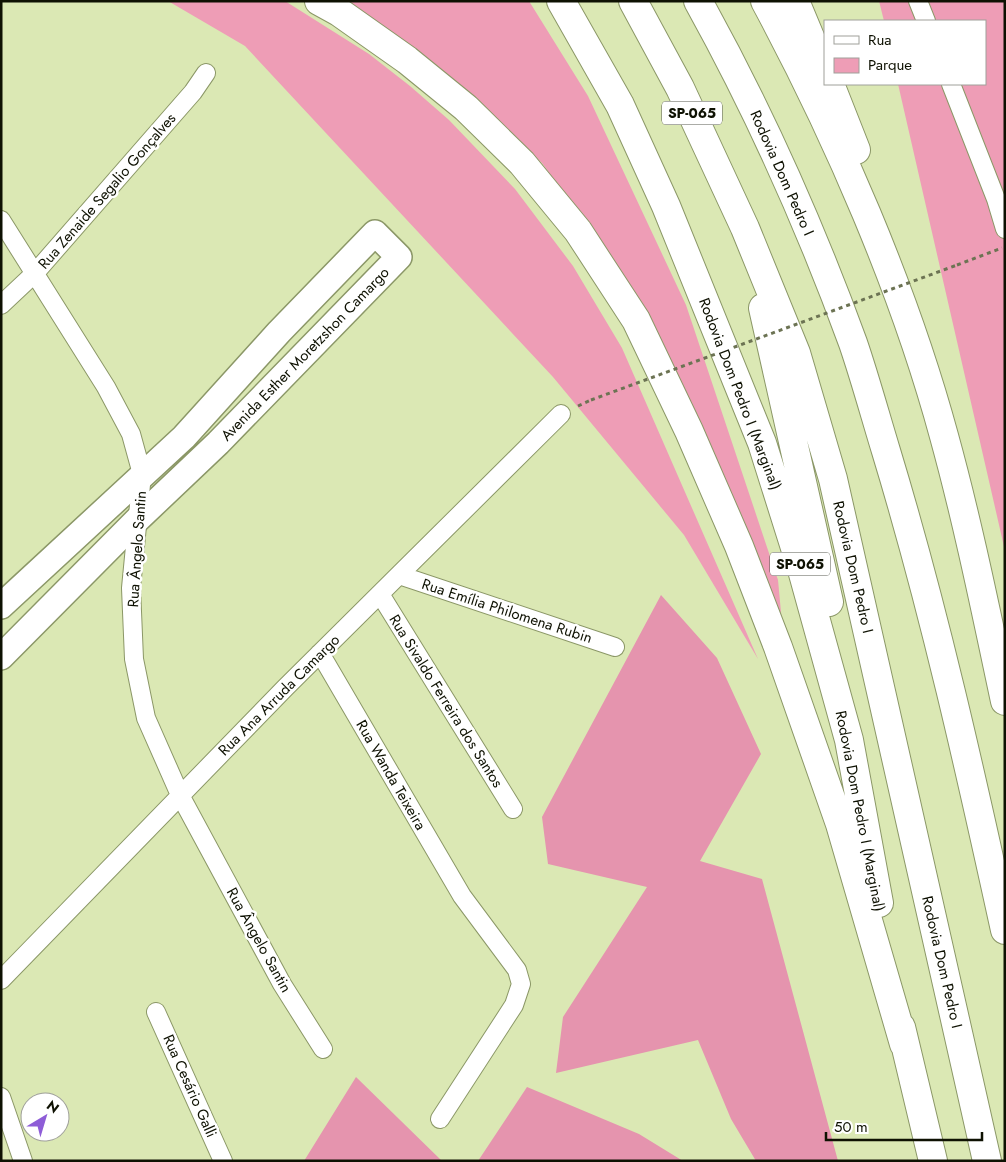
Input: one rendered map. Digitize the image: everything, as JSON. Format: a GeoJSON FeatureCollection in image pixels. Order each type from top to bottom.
{"type":"FeatureCollection","features":[{"type":"Feature","properties":{"kind":"highway"},"geometry":{"type":"LineString","coordinates":[[319,1],[339,12],[406,60],[466,108],[522,163],[578,231],[636,320],[689,431],[739,546],[778,647],[840,824],[904,1044]]}},
{"type":"Feature","properties":{"kind":"highway","name":"Rodovia Dom Pedro I (Marginal)"},"geometry":{"type":"LineString","coordinates":[[561,1],[624,113],[666,206],[762,443],[802,570],[849,740],[904,1044],[933,1161]]}},
{"type":"Feature","properties":{"kind":"highway","name":"Rodovia Dom Pedro I"},"geometry":{"type":"LineString","coordinates":[[633,1],[680,88],[745,228],[796,353],[833,479],[987,1161]]}},
{"type":"Feature","properties":{"kind":"highway","name":"Rodovia Dom Pedro I"},"geometry":{"type":"LineString","coordinates":[[698,1],[729,58],[799,204],[853,345],[909,528],[950,690],[1005,930]]}},
{"type":"Feature","properties":{"kind":"highway"},"geometry":{"type":"LineString","coordinates":[[765,1],[797,61],[880,247],[944,434],[1005,701]]}},
{"type":"Feature","properties":{"kind":"highway"},"geometry":{"type":"LineString","coordinates":[[795,1],[824,71]]}},
{"type":"Feature","properties":{"kind":"highway"},"geometry":{"type":"LineString","coordinates":[[830,85],[891,241],[959,449],[966,524]]}},
{"type":"Feature","properties":{"kind":"highway"},"geometry":{"type":"LineString","coordinates":[[745,228],[846,676],[850,708],[849,740]]}},
{"type":"Feature","properties":{"kind":"street"},"geometry":{"type":"LineString","coordinates":[[918,1],[926,20]]}},
{"type":"Feature","properties":{"kind":"street","name":"Rua Zenaide Segalio Gonçalves"},"geometry":{"type":"LineString","coordinates":[[1,305],[35,273],[193,92],[206,73]]}},
{"type":"Feature","properties":{"kind":"street"},"geometry":{"type":"LineString","coordinates":[[951,85],[996,199],[1005,228]]}},
{"type":"Feature","properties":{"kind":"street","name":"Rua Ângelo Santin"},"geometry":{"type":"LineString","coordinates":[[1,220],[106,386],[130,434],[142,474],[139,518],[130,588],[134,659],[146,718],[180,795],[282,984],[323,1049]]}},
{"type":"Feature","properties":{"kind":"street","name":"Avenida Esther Moretzshon Camargo"},"geometry":{"type":"LineString","coordinates":[[1,606],[184,437],[279,332],[376,233],[400,257],[218,443],[139,518],[1,657]]}},
{"type":"Feature","properties":{"kind":"street","name":"Rua Ana Arruda Camargo"},"geometry":{"type":"LineString","coordinates":[[1,980],[320,653],[561,414]]}},
{"type":"Feature","properties":{"kind":"street","name":"Rua Emília Philomena Rubin"},"geometry":{"type":"LineString","coordinates":[[399,575],[615,647]]}},
{"type":"Feature","properties":{"kind":"street","name":"Rua Sivaldo Ferreira dos Santos"},"geometry":{"type":"LineString","coordinates":[[380,594],[513,809]]}},
{"type":"Feature","properties":{"kind":"street","name":"Rua Wanda Teixeira"},"geometry":{"type":"LineString","coordinates":[[320,653],[462,896],[517,970],[521,984],[514,1005],[440,1119]]}},
{"type":"Feature","properties":{"kind":"street","name":"Rua Cesário Galli"},"geometry":{"type":"LineString","coordinates":[[156,1012],[223,1161]]}},
{"type":"Feature","properties":{"kind":"street"},"geometry":{"type":"LineString","coordinates":[[1,1097],[23,1161]]}},
{"type":"Feature","properties":{"kind":"path"},"geometry":{"type":"LineString","coordinates":[[591,400],[1005,247]]}},
{"type":"Feature","properties":{"kind":"green space"},"geometry":{"type":"Polygon","coordinates":[[[168,1],[285,1],[369,54],[410,86],[449,120],[515,189],[573,266],[622,348],[758,659],[684,535],[553,377],[245,46],[168,1]]]}},
{"type":"Feature","properties":{"kind":"green space"},"geometry":{"type":"Polygon","coordinates":[[[345,1],[529,1],[588,96],[686,305],[778,580],[782,623],[698,416],[627,282],[542,163],[439,69],[345,1]]]}},
{"type":"Feature","properties":{"kind":"green space"},"geometry":{"type":"Polygon","coordinates":[[[879,1],[1005,1],[1005,551],[898,85],[986,85],[986,20],[884,20],[879,1]]]}},
{"type":"Feature","properties":{"kind":"shaded area"},"geometry":{"type":"Polygon","coordinates":[[[661,595],[717,658],[761,754],[700,861],[762,879],[838,1161],[756,1161],[731,1119],[698,1040],[556,1073],[563,1017],[647,887],[548,864],[542,817],[661,595]]]}},
{"type":"Feature","properties":{"kind":"shaded area"},"geometry":{"type":"Polygon","coordinates":[[[356,1077],[442,1161],[304,1161],[356,1077]]]}},
{"type":"Feature","properties":{"kind":"shaded area"},"geometry":{"type":"Polygon","coordinates":[[[527,1087],[639,1134],[683,1161],[478,1161],[527,1087]]]}}]}
